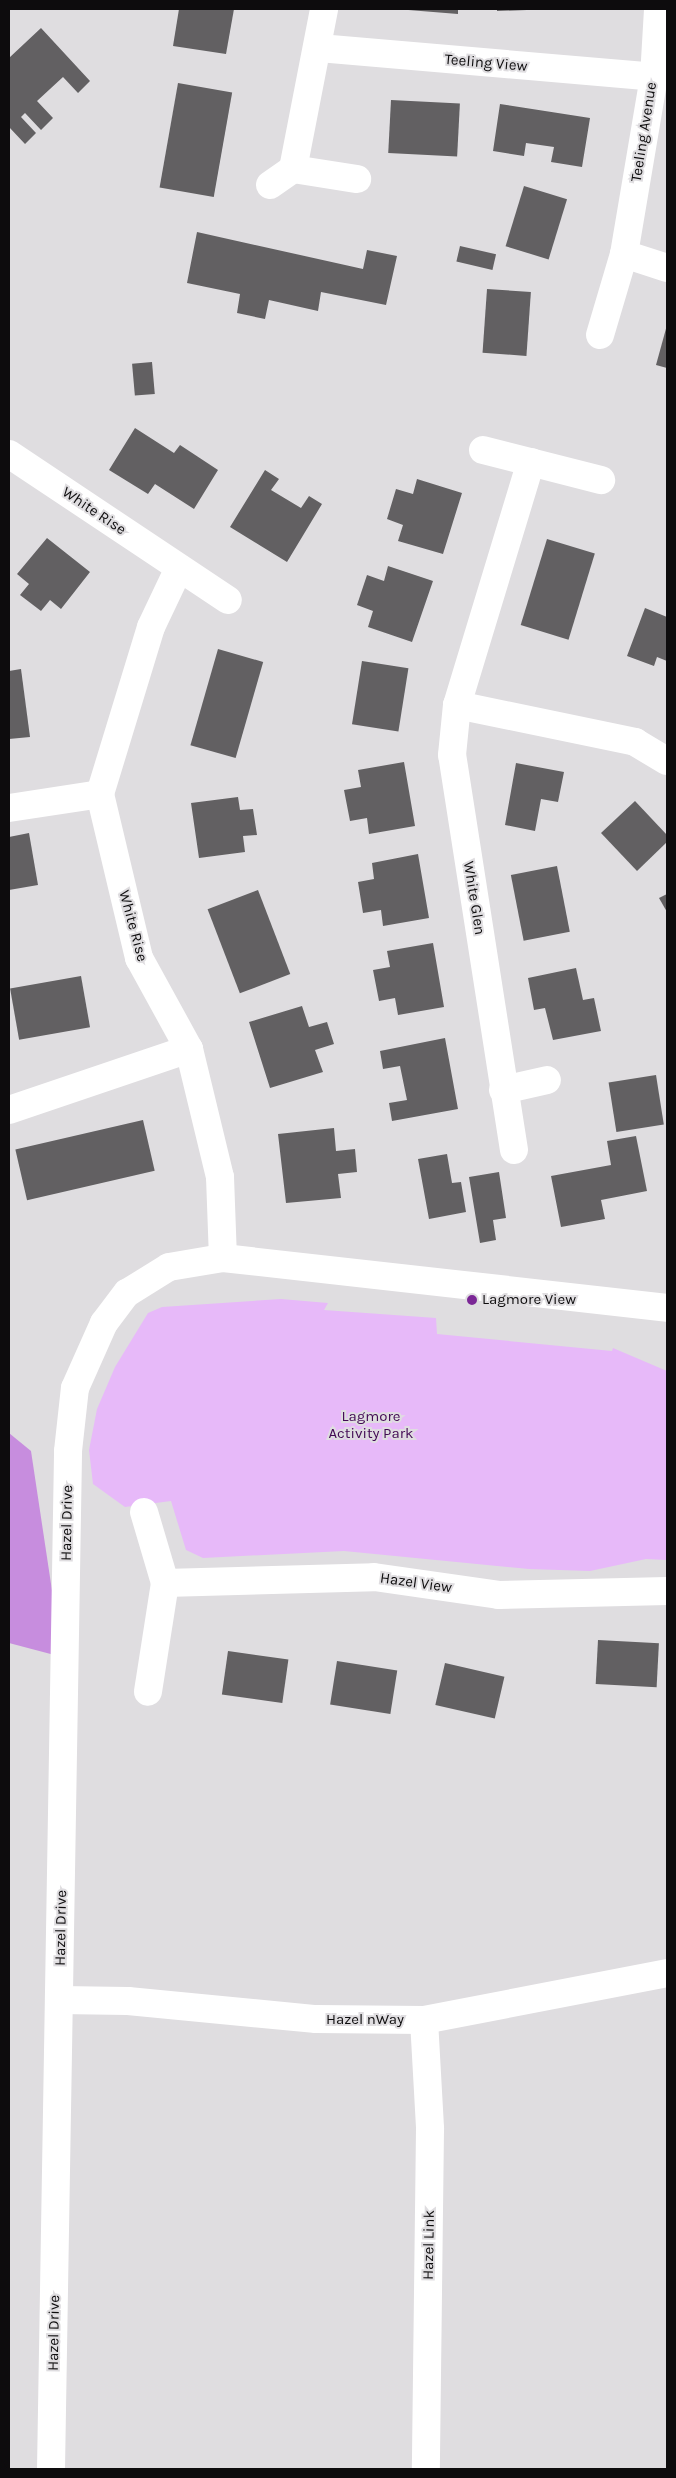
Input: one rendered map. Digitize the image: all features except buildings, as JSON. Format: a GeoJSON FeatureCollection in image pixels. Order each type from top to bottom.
{"type":"FeatureCollection","features":[{"type":"Feature","properties":{"kind":"street"},"geometry":{"type":"LineString","coordinates":[[270,185],[293,169],[319,48],[324,9]]}},
{"type":"Feature","properties":{"kind":"street","name":"Teeling Avenue"},"geometry":{"type":"LineString","coordinates":[[600,335],[624,254],[654,77],[658,9]]}},
{"type":"Feature","properties":{"kind":"street","name":"Teeling View"},"geometry":{"type":"LineString","coordinates":[[319,48],[654,77]]}},
{"type":"Feature","properties":{"kind":"street"},"geometry":{"type":"LineString","coordinates":[[293,169],[357,179]]}},
{"type":"Feature","properties":{"kind":"street"},"geometry":{"type":"LineString","coordinates":[[624,254],[667,268]]}},
{"type":"Feature","properties":{"kind":"street"},"geometry":{"type":"LineString","coordinates":[[483,450],[601,480]]}},
{"type":"Feature","properties":{"kind":"street","name":"White Rise"},"geometry":{"type":"LineString","coordinates":[[9,454],[228,600]]}},
{"type":"Feature","properties":{"kind":"street","name":"White Glen"},"geometry":{"type":"LineString","coordinates":[[514,1150],[503,1090],[452,755],[457,706],[531,462]]}},
{"type":"Feature","properties":{"kind":"street"},"geometry":{"type":"LineString","coordinates":[[9,808],[100,794],[151,627],[179,568]]}},
{"type":"Feature","properties":{"kind":"street"},"geometry":{"type":"LineString","coordinates":[[457,706],[635,742],[667,761]]}},
{"type":"Feature","properties":{"kind":"street","name":"White Rise"},"geometry":{"type":"LineString","coordinates":[[100,794],[139,958],[190,1049],[220,1177],[223,1258]]}},
{"type":"Feature","properties":{"kind":"street"},"geometry":{"type":"LineString","coordinates":[[9,1110],[190,1049]]}},
{"type":"Feature","properties":{"kind":"street"},"geometry":{"type":"LineString","coordinates":[[503,1090],[547,1080]]}},
{"type":"Feature","properties":{"kind":"street"},"geometry":{"type":"LineString","coordinates":[[223,1258],[667,1308]]}},
{"type":"Feature","properties":{"kind":"street","name":"Hazel Drive"},"geometry":{"type":"LineString","coordinates":[[51,2469],[68,1451],[75,1388],[104,1323],[127,1293],[169,1267],[223,1258]]}},
{"type":"Feature","properties":{"kind":"street"},"geometry":{"type":"LineString","coordinates":[[144,1512],[165,1583],[148,1692]]}},
{"type":"Feature","properties":{"kind":"street","name":"Hazel View"},"geometry":{"type":"LineString","coordinates":[[165,1583],[374,1577],[499,1595],[667,1591]]}},
{"type":"Feature","properties":{"kind":"street","name":"Hazel nWay"},"geometry":{"type":"LineString","coordinates":[[60,2000],[128,2001],[316,2019],[424,2020],[667,1973]]}},
{"type":"Feature","properties":{"kind":"street","name":"Hazel Link"},"geometry":{"type":"LineString","coordinates":[[424,2020],[430,2129],[426,2469]]}},
{"type":"Feature","properties":{"kind":"green space","name":"Lagmore Activity Park"},"geometry":{"type":"Polygon","coordinates":[[[281,1299],[328,1303],[324,1310],[436,1318],[437,1334],[612,1351],[613,1348],[667,1371],[667,1560],[646,1559],[590,1571],[529,1569],[344,1551],[203,1558],[186,1550],[171,1501],[125,1507],[93,1484],[89,1450],[97,1409],[115,1367],[148,1313],[162,1307],[281,1299]]]}},
{"type":"Feature","properties":{"kind":"shaded area"},"geometry":{"type":"Polygon","coordinates":[[[9,1433],[31,1451],[62,1657],[9,1643],[9,1433]]]}},
{"type":"Feature","properties":{"kind":"place","name":"Lagmore View"},"geometry":{"type":"Point","coordinates":[472,1300]}}]}
